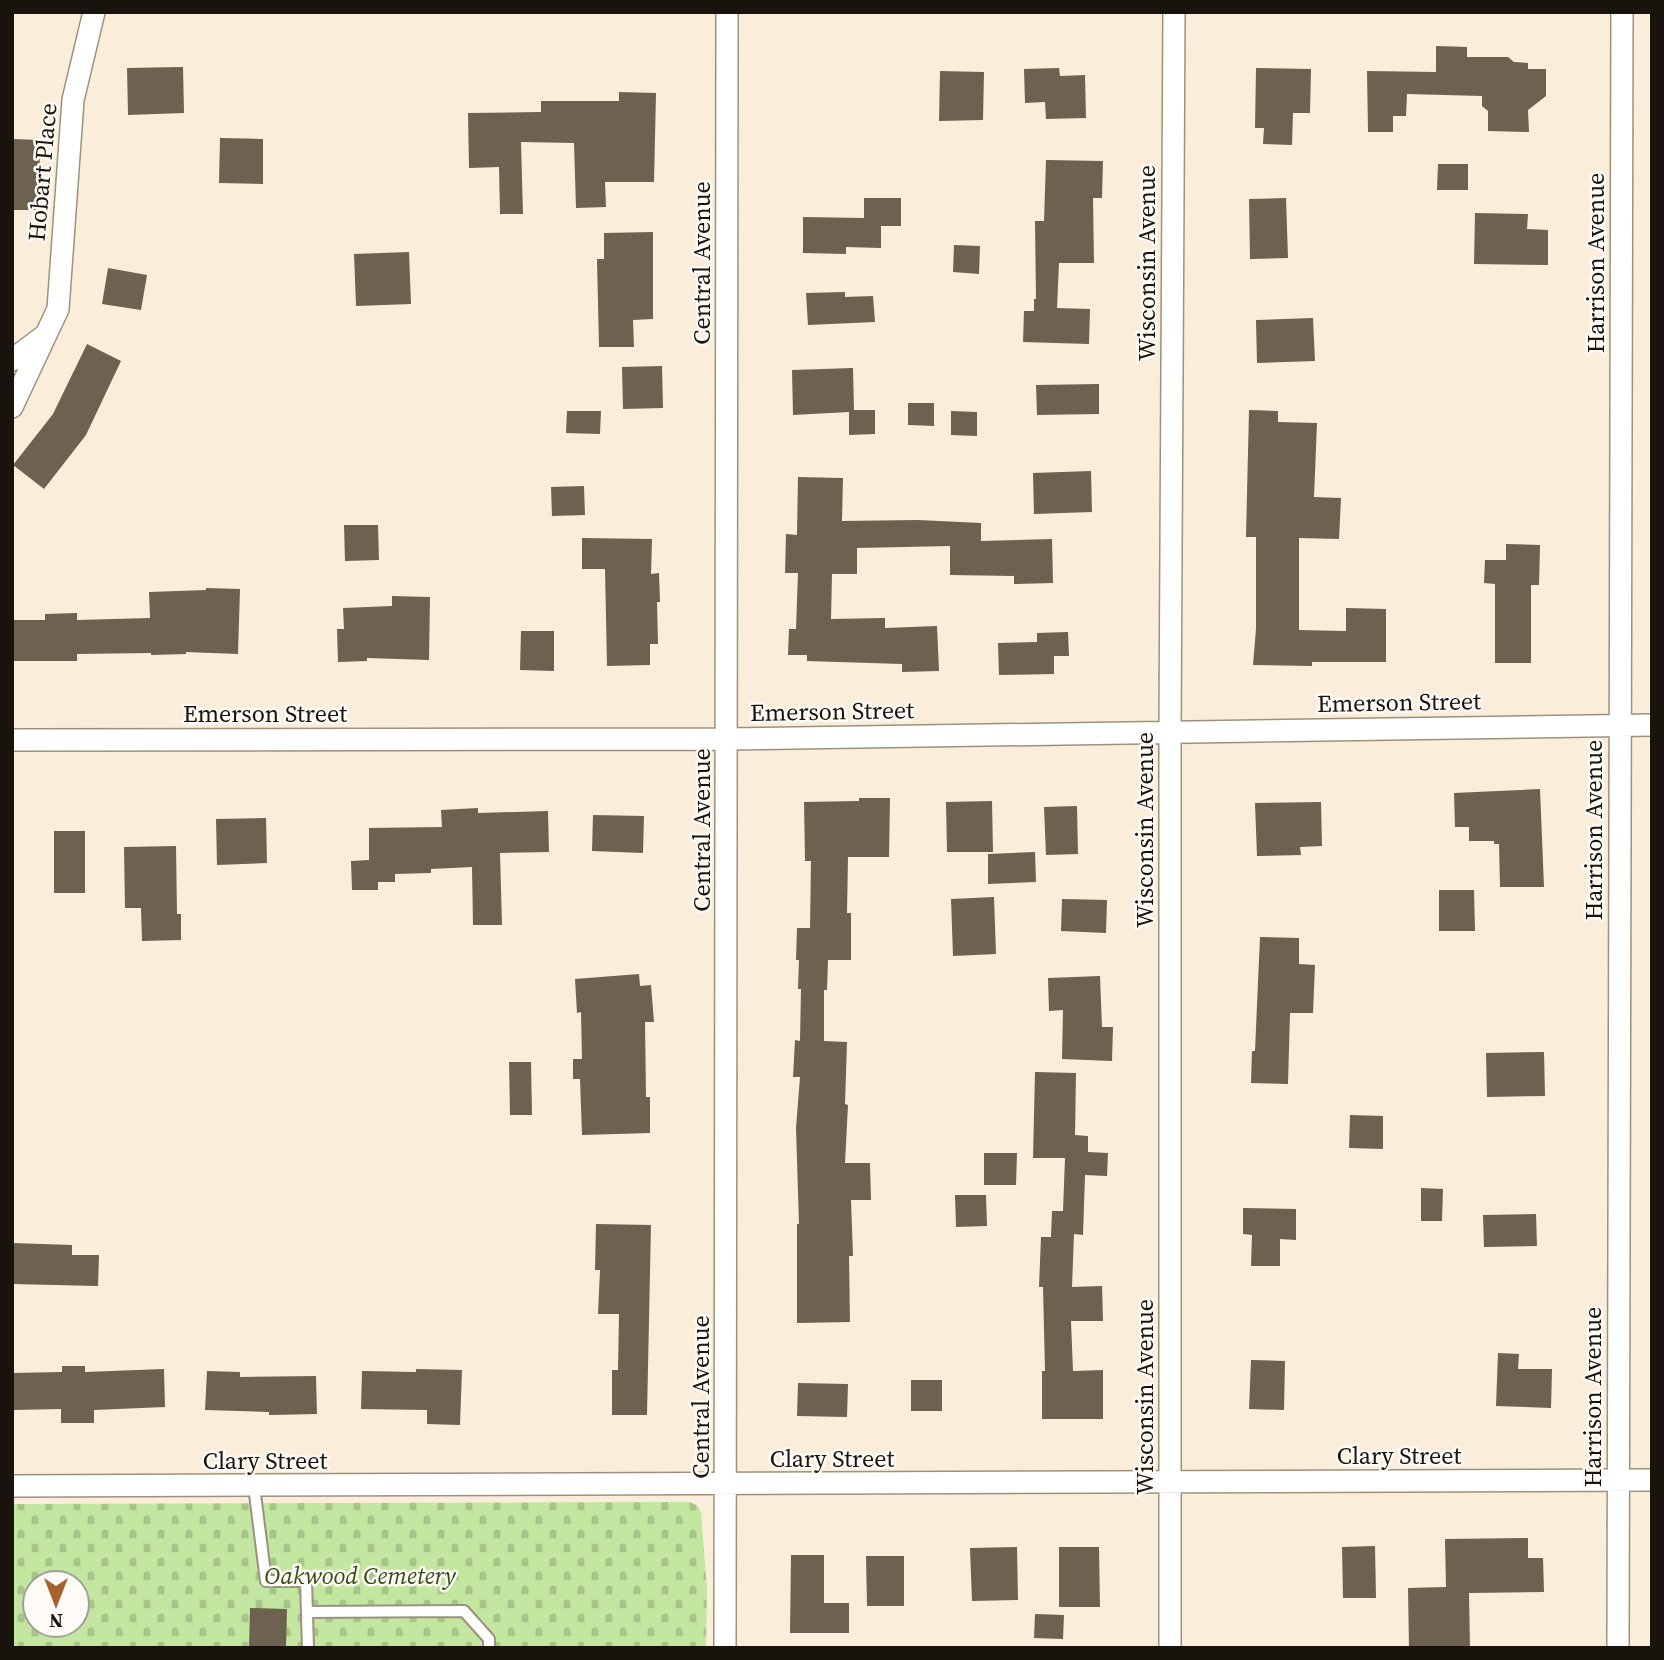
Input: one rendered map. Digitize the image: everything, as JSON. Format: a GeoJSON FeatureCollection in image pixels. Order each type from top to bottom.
{"type":"FeatureCollection","features":[{"type":"Feature","properties":{"kind":"street","name":"Hobart Place"},"geometry":{"type":"LineString","coordinates":[[12,407],[58,309],[73,100],[94,12]]}},
{"type":"Feature","properties":{"kind":"street","name":"Central Avenue"},"geometry":{"type":"LineString","coordinates":[[726,1648],[727,12]]}},
{"type":"Feature","properties":{"kind":"street","name":"Wisconsin Avenue"},"geometry":{"type":"LineString","coordinates":[[1170,1648],[1170,731],[1174,12]]}},
{"type":"Feature","properties":{"kind":"street","name":"Harrison Avenue"},"geometry":{"type":"LineString","coordinates":[[1618,1648],[1622,12]]}},
{"type":"Feature","properties":{"kind":"street"},"geometry":{"type":"LineString","coordinates":[[12,360],[45,335]]}},
{"type":"Feature","properties":{"kind":"street","name":"Emerson Street"},"geometry":{"type":"LineString","coordinates":[[12,740],[727,739],[1652,725]]}},
{"type":"Feature","properties":{"kind":"street","name":"Clary Street"},"geometry":{"type":"LineString","coordinates":[[12,1486],[1652,1480]]}},
{"type":"Feature","properties":{"kind":"lane"},"geometry":{"type":"LineString","coordinates":[[254,1486],[266,1581],[306,1581],[308,1648]]}},
{"type":"Feature","properties":{"kind":"lane"},"geometry":{"type":"LineString","coordinates":[[307,1612],[464,1611],[488,1639],[488,1648]]}},
{"type":"Feature","properties":{"kind":"green space","name":"Oakwood Cemetery"},"geometry":{"type":"Polygon","coordinates":[[[690,1502],[698,1506],[701,1513],[707,1589],[706,1648],[12,1648],[12,1504],[690,1502]]]}},
{"type":"Feature","properties":{"kind":"building"},"geometry":{"type":"Polygon","coordinates":[[[1436,46],[1467,47],[1467,57],[1508,57],[1514,62],[1528,63],[1528,69],[1546,69],[1546,96],[1528,110],[1529,132],[1488,131],[1488,111],[1482,106],[1482,96],[1407,94],[1406,116],[1393,116],[1393,132],[1368,132],[1367,71],[1436,72],[1436,46]]]}},
{"type":"Feature","properties":{"kind":"building"},"geometry":{"type":"Polygon","coordinates":[[[183,67],[184,113],[128,115],[127,68],[183,67]]]}},
{"type":"Feature","properties":{"kind":"building"},"geometry":{"type":"Polygon","coordinates":[[[1059,68],[1060,76],[1085,75],[1086,118],[1046,119],[1045,102],[1025,103],[1024,69],[1059,68]]]}},
{"type":"Feature","properties":{"kind":"building"},"geometry":{"type":"Polygon","coordinates":[[[1256,68],[1311,69],[1310,113],[1293,113],[1292,145],[1263,144],[1264,128],[1255,128],[1256,68]]]}},
{"type":"Feature","properties":{"kind":"building"},"geometry":{"type":"Polygon","coordinates":[[[940,71],[984,72],[983,120],[939,121],[940,71]]]}},
{"type":"Feature","properties":{"kind":"building"},"geometry":{"type":"Polygon","coordinates":[[[619,92],[656,93],[654,182],[605,182],[606,207],[576,208],[574,143],[521,142],[523,214],[500,214],[499,167],[469,168],[468,113],[541,112],[541,101],[619,101],[619,92]]]}},
{"type":"Feature","properties":{"kind":"building"},"geometry":{"type":"Polygon","coordinates":[[[220,138],[263,139],[263,184],[219,183],[220,138]]]}},
{"type":"Feature","properties":{"kind":"building"},"geometry":{"type":"Polygon","coordinates":[[[12,139],[40,140],[39,210],[12,210],[12,139]]]}},
{"type":"Feature","properties":{"kind":"building"},"geometry":{"type":"Polygon","coordinates":[[[1046,160],[1103,161],[1102,198],[1093,198],[1094,263],[1059,263],[1057,308],[1090,309],[1089,344],[1023,342],[1024,311],[1034,311],[1036,299],[1035,221],[1044,221],[1046,160]]]}},
{"type":"Feature","properties":{"kind":"building"},"geometry":{"type":"Polygon","coordinates":[[[1438,164],[1468,164],[1468,190],[1437,190],[1438,164]]]}},
{"type":"Feature","properties":{"kind":"building"},"geometry":{"type":"Polygon","coordinates":[[[864,198],[901,198],[901,226],[881,226],[881,248],[846,247],[846,254],[803,253],[803,217],[864,218],[864,198]]]}},
{"type":"Feature","properties":{"kind":"building"},"geometry":{"type":"Polygon","coordinates":[[[1286,198],[1288,258],[1250,259],[1249,199],[1286,198]]]}},
{"type":"Feature","properties":{"kind":"building"},"geometry":{"type":"Polygon","coordinates":[[[1475,213],[1528,214],[1527,229],[1548,230],[1548,265],[1474,264],[1475,213]]]}},
{"type":"Feature","properties":{"kind":"building"},"geometry":{"type":"Polygon","coordinates":[[[653,232],[653,319],[633,320],[634,347],[599,347],[597,259],[604,259],[604,233],[653,232]]]}},
{"type":"Feature","properties":{"kind":"building"},"geometry":{"type":"Polygon","coordinates":[[[954,245],[980,246],[979,274],[953,272],[954,245]]]}},
{"type":"Feature","properties":{"kind":"building"},"geometry":{"type":"Polygon","coordinates":[[[409,252],[411,304],[356,306],[354,254],[409,252]]]}},
{"type":"Feature","properties":{"kind":"building"},"geometry":{"type":"Polygon","coordinates":[[[108,268],[147,275],[141,310],[102,304],[108,268]]]}},
{"type":"Feature","properties":{"kind":"building"},"geometry":{"type":"Polygon","coordinates":[[[845,292],[845,297],[873,296],[875,322],[808,325],[806,293],[845,292]]]}},
{"type":"Feature","properties":{"kind":"building"},"geometry":{"type":"Polygon","coordinates":[[[1313,318],[1315,361],[1257,363],[1256,320],[1313,318]]]}},
{"type":"Feature","properties":{"kind":"building"},"geometry":{"type":"Polygon","coordinates":[[[87,344],[121,361],[86,435],[44,489],[13,465],[53,414],[87,344]]]}},
{"type":"Feature","properties":{"kind":"building"},"geometry":{"type":"Polygon","coordinates":[[[662,366],[663,408],[623,409],[622,367],[662,366]]]}},
{"type":"Feature","properties":{"kind":"building"},"geometry":{"type":"Polygon","coordinates":[[[853,368],[854,410],[875,410],[875,434],[849,435],[849,412],[793,415],[792,370],[853,368]]]}},
{"type":"Feature","properties":{"kind":"building"},"geometry":{"type":"Polygon","coordinates":[[[1099,384],[1099,414],[1037,415],[1036,385],[1099,384]]]}},
{"type":"Feature","properties":{"kind":"building"},"geometry":{"type":"Polygon","coordinates":[[[908,403],[934,403],[934,426],[908,425],[908,403]]]}},
{"type":"Feature","properties":{"kind":"building"},"geometry":{"type":"Polygon","coordinates":[[[1249,410],[1278,411],[1278,422],[1317,423],[1314,497],[1341,498],[1339,539],[1299,538],[1299,630],[1346,631],[1346,608],[1386,609],[1386,662],[1312,662],[1312,666],[1253,665],[1256,629],[1256,537],[1246,537],[1249,410]]]}},
{"type":"Feature","properties":{"kind":"building"},"geometry":{"type":"Polygon","coordinates":[[[567,411],[601,411],[600,434],[566,433],[567,411]]]}},
{"type":"Feature","properties":{"kind":"building"},"geometry":{"type":"Polygon","coordinates":[[[951,411],[977,412],[977,436],[951,435],[951,411]]]}},
{"type":"Feature","properties":{"kind":"building"},"geometry":{"type":"Polygon","coordinates":[[[1091,471],[1092,512],[1034,514],[1033,473],[1091,471]]]}},
{"type":"Feature","properties":{"kind":"building"},"geometry":{"type":"Polygon","coordinates":[[[798,477],[843,478],[842,521],[981,523],[981,541],[1052,539],[1053,583],[1014,584],[1014,576],[950,575],[950,546],[857,548],[857,574],[832,574],[831,619],[885,618],[885,628],[937,626],[939,671],[902,672],[902,664],[807,661],[807,655],[788,655],[789,629],[796,629],[798,573],[785,573],[786,534],[797,535],[798,477]]]}},
{"type":"Feature","properties":{"kind":"building"},"geometry":{"type":"Polygon","coordinates":[[[584,486],[585,515],[552,516],[551,487],[584,486]]]}},
{"type":"Feature","properties":{"kind":"building"},"geometry":{"type":"Polygon","coordinates":[[[344,525],[378,525],[379,560],[345,561],[344,525]]]}},
{"type":"Feature","properties":{"kind":"building"},"geometry":{"type":"Polygon","coordinates":[[[582,538],[652,539],[651,574],[659,573],[660,602],[657,602],[658,644],[650,644],[650,665],[607,666],[605,569],[582,569],[582,538]]]}},
{"type":"Feature","properties":{"kind":"building"},"geometry":{"type":"Polygon","coordinates":[[[1506,544],[1540,545],[1539,585],[1531,585],[1531,663],[1495,663],[1495,584],[1484,583],[1485,560],[1506,560],[1506,544]]]}},
{"type":"Feature","properties":{"kind":"building"},"geometry":{"type":"Polygon","coordinates":[[[206,588],[240,589],[238,654],[77,654],[77,661],[12,661],[12,620],[45,620],[45,614],[77,613],[77,620],[150,618],[149,592],[206,588]]]}},
{"type":"Feature","properties":{"kind":"building"},"geometry":{"type":"Polygon","coordinates":[[[392,596],[430,597],[429,660],[367,658],[367,661],[338,662],[337,629],[344,629],[343,608],[392,606],[392,596]]]}},
{"type":"Feature","properties":{"kind":"building"},"geometry":{"type":"Polygon","coordinates":[[[521,631],[554,631],[554,671],[520,670],[521,631]]]}},
{"type":"Feature","properties":{"kind":"building"},"geometry":{"type":"Polygon","coordinates":[[[1068,632],[1069,656],[1054,656],[1054,674],[999,675],[998,643],[1037,642],[1037,633],[1068,632]]]}},
{"type":"Feature","properties":{"kind":"building"},"geometry":{"type":"Polygon","coordinates":[[[1540,789],[1544,887],[1500,887],[1499,844],[1494,844],[1494,841],[1469,841],[1469,827],[1455,827],[1454,793],[1540,789]]]}},
{"type":"Feature","properties":{"kind":"building"},"geometry":{"type":"Polygon","coordinates":[[[859,798],[890,798],[889,857],[848,857],[847,913],[851,913],[851,960],[828,960],[827,990],[824,990],[824,1041],[847,1042],[845,1163],[870,1163],[871,1200],[851,1200],[853,1256],[849,1256],[850,1322],[797,1323],[799,1224],[796,1128],[800,1077],[793,1077],[795,1040],[800,1041],[801,989],[798,989],[799,960],[796,960],[797,928],[810,928],[811,861],[805,861],[804,802],[859,801],[859,798]]]}},
{"type":"Feature","properties":{"kind":"building"},"geometry":{"type":"Polygon","coordinates":[[[992,801],[993,852],[947,852],[946,802],[992,801]]]}},
{"type":"Feature","properties":{"kind":"building"},"geometry":{"type":"Polygon","coordinates":[[[1321,802],[1322,846],[1300,847],[1301,855],[1257,856],[1255,803],[1321,802]]]}},
{"type":"Feature","properties":{"kind":"building"},"geometry":{"type":"Polygon","coordinates":[[[1077,806],[1078,854],[1046,855],[1044,807],[1077,806]]]}},
{"type":"Feature","properties":{"kind":"building"},"geometry":{"type":"Polygon","coordinates":[[[478,808],[478,813],[548,811],[549,852],[500,853],[502,925],[473,925],[472,867],[431,869],[431,873],[395,874],[395,882],[378,882],[378,890],[352,890],[351,861],[369,860],[369,828],[442,827],[441,810],[478,808]]]}},
{"type":"Feature","properties":{"kind":"building"},"geometry":{"type":"Polygon","coordinates":[[[593,815],[644,816],[643,853],[592,851],[593,815]]]}},
{"type":"Feature","properties":{"kind":"building"},"geometry":{"type":"Polygon","coordinates":[[[266,818],[267,863],[217,865],[216,819],[266,818]]]}},
{"type":"Feature","properties":{"kind":"building"},"geometry":{"type":"Polygon","coordinates":[[[54,831],[85,831],[85,893],[54,893],[54,831]]]}},
{"type":"Feature","properties":{"kind":"building"},"geometry":{"type":"Polygon","coordinates":[[[176,846],[177,914],[181,914],[181,940],[142,941],[141,908],[125,908],[124,847],[176,846]]]}},
{"type":"Feature","properties":{"kind":"building"},"geometry":{"type":"Polygon","coordinates":[[[1035,852],[1036,882],[988,884],[988,854],[1035,852]]]}},
{"type":"Feature","properties":{"kind":"building"},"geometry":{"type":"Polygon","coordinates":[[[1439,890],[1474,890],[1475,931],[1439,931],[1439,890]]]}},
{"type":"Feature","properties":{"kind":"building"},"geometry":{"type":"Polygon","coordinates":[[[994,897],[996,954],[953,956],[951,899],[994,897]]]}},
{"type":"Feature","properties":{"kind":"building"},"geometry":{"type":"Polygon","coordinates":[[[1062,899],[1107,900],[1106,933],[1061,931],[1062,899]]]}},
{"type":"Feature","properties":{"kind":"building"},"geometry":{"type":"Polygon","coordinates":[[[1260,937],[1299,938],[1299,964],[1315,965],[1313,1013],[1290,1013],[1288,1084],[1251,1083],[1260,937]]]}},
{"type":"Feature","properties":{"kind":"building"},"geometry":{"type":"Polygon","coordinates":[[[639,974],[640,986],[651,985],[654,1022],[645,1022],[646,1097],[650,1097],[650,1133],[582,1135],[580,1079],[573,1079],[573,1059],[582,1059],[581,1012],[577,1013],[575,979],[639,974]]]}},
{"type":"Feature","properties":{"kind":"building"},"geometry":{"type":"Polygon","coordinates":[[[1100,976],[1102,1027],[1113,1027],[1112,1061],[1062,1059],[1063,1010],[1049,1011],[1048,978],[1100,976]]]}},
{"type":"Feature","properties":{"kind":"building"},"geometry":{"type":"Polygon","coordinates":[[[1544,1052],[1545,1096],[1487,1097],[1486,1053],[1544,1052]]]}},
{"type":"Feature","properties":{"kind":"building"},"geometry":{"type":"Polygon","coordinates":[[[509,1062],[531,1062],[532,1115],[510,1115],[509,1062]]]}},
{"type":"Feature","properties":{"kind":"building"},"geometry":{"type":"Polygon","coordinates":[[[1035,1072],[1076,1073],[1075,1135],[1088,1136],[1088,1152],[1108,1153],[1107,1176],[1085,1175],[1083,1235],[1074,1234],[1072,1287],[1102,1286],[1103,1321],[1071,1321],[1073,1371],[1103,1370],[1103,1419],[1042,1419],[1042,1371],[1045,1371],[1043,1287],[1039,1287],[1041,1237],[1051,1237],[1052,1211],[1063,1211],[1065,1158],[1033,1158],[1035,1072]]]}},
{"type":"Feature","properties":{"kind":"building"},"geometry":{"type":"Polygon","coordinates":[[[1350,1115],[1383,1116],[1383,1149],[1349,1148],[1350,1115]]]}},
{"type":"Feature","properties":{"kind":"building"},"geometry":{"type":"Polygon","coordinates":[[[984,1153],[1017,1153],[1016,1185],[984,1185],[984,1153]]]}},
{"type":"Feature","properties":{"kind":"building"},"geometry":{"type":"Polygon","coordinates":[[[1421,1188],[1443,1189],[1442,1221],[1421,1221],[1421,1188]]]}},
{"type":"Feature","properties":{"kind":"building"},"geometry":{"type":"Polygon","coordinates":[[[955,1195],[986,1195],[987,1226],[956,1227],[955,1195]]]}},
{"type":"Feature","properties":{"kind":"building"},"geometry":{"type":"Polygon","coordinates":[[[1243,1208],[1296,1209],[1296,1240],[1280,1239],[1280,1266],[1251,1266],[1252,1235],[1243,1234],[1243,1208]]]}},
{"type":"Feature","properties":{"kind":"building"},"geometry":{"type":"Polygon","coordinates":[[[1536,1214],[1537,1246],[1484,1247],[1483,1215],[1536,1214]]]}},
{"type":"Feature","properties":{"kind":"building"},"geometry":{"type":"Polygon","coordinates":[[[596,1224],[651,1225],[647,1415],[612,1415],[612,1370],[618,1370],[619,1314],[598,1314],[600,1270],[595,1270],[596,1224]]]}},
{"type":"Feature","properties":{"kind":"building"},"geometry":{"type":"Polygon","coordinates":[[[12,1243],[72,1245],[72,1255],[99,1255],[98,1286],[12,1284],[12,1243]]]}},
{"type":"Feature","properties":{"kind":"building"},"geometry":{"type":"Polygon","coordinates":[[[1498,1353],[1519,1354],[1518,1369],[1552,1369],[1551,1408],[1496,1406],[1498,1353]]]}},
{"type":"Feature","properties":{"kind":"building"},"geometry":{"type":"Polygon","coordinates":[[[1251,1360],[1285,1361],[1284,1410],[1249,1409],[1251,1360]]]}},
{"type":"Feature","properties":{"kind":"building"},"geometry":{"type":"Polygon","coordinates":[[[62,1366],[85,1366],[85,1372],[164,1369],[165,1407],[94,1410],[94,1423],[61,1423],[61,1409],[12,1410],[12,1373],[62,1372],[62,1366]]]}},
{"type":"Feature","properties":{"kind":"building"},"geometry":{"type":"Polygon","coordinates":[[[416,1369],[462,1370],[460,1425],[427,1424],[427,1410],[361,1409],[362,1371],[416,1372],[416,1369]]]}},
{"type":"Feature","properties":{"kind":"building"},"geometry":{"type":"Polygon","coordinates":[[[207,1371],[240,1372],[240,1377],[316,1376],[317,1414],[269,1415],[269,1412],[205,1410],[207,1371]]]}},
{"type":"Feature","properties":{"kind":"building"},"geometry":{"type":"Polygon","coordinates":[[[911,1380],[942,1380],[942,1411],[911,1411],[911,1380]]]}},
{"type":"Feature","properties":{"kind":"building"},"geometry":{"type":"Polygon","coordinates":[[[798,1383],[848,1384],[847,1417],[797,1416],[798,1383]]]}},
{"type":"Feature","properties":{"kind":"building"},"geometry":{"type":"Polygon","coordinates":[[[1528,1538],[1528,1558],[1543,1558],[1544,1592],[1469,1593],[1470,1648],[1409,1648],[1408,1588],[1446,1587],[1445,1539],[1528,1538]]]}},
{"type":"Feature","properties":{"kind":"building"},"geometry":{"type":"Polygon","coordinates":[[[1375,1546],[1376,1598],[1343,1598],[1342,1547],[1375,1546]]]}},
{"type":"Feature","properties":{"kind":"building"},"geometry":{"type":"Polygon","coordinates":[[[1017,1547],[1018,1600],[972,1601],[970,1548],[1017,1547]]]}},
{"type":"Feature","properties":{"kind":"building"},"geometry":{"type":"Polygon","coordinates":[[[1059,1547],[1099,1547],[1100,1607],[1059,1607],[1059,1547]]]}},
{"type":"Feature","properties":{"kind":"building"},"geometry":{"type":"Polygon","coordinates":[[[791,1555],[824,1555],[824,1603],[849,1603],[849,1633],[790,1633],[791,1555]]]}},
{"type":"Feature","properties":{"kind":"building"},"geometry":{"type":"Polygon","coordinates":[[[866,1556],[904,1556],[904,1606],[867,1606],[866,1556]]]}},
{"type":"Feature","properties":{"kind":"building"},"geometry":{"type":"Polygon","coordinates":[[[250,1608],[287,1609],[286,1648],[249,1648],[250,1608]]]}},
{"type":"Feature","properties":{"kind":"building"},"geometry":{"type":"Polygon","coordinates":[[[1035,1614],[1064,1615],[1063,1639],[1034,1638],[1035,1614]]]}}]}
